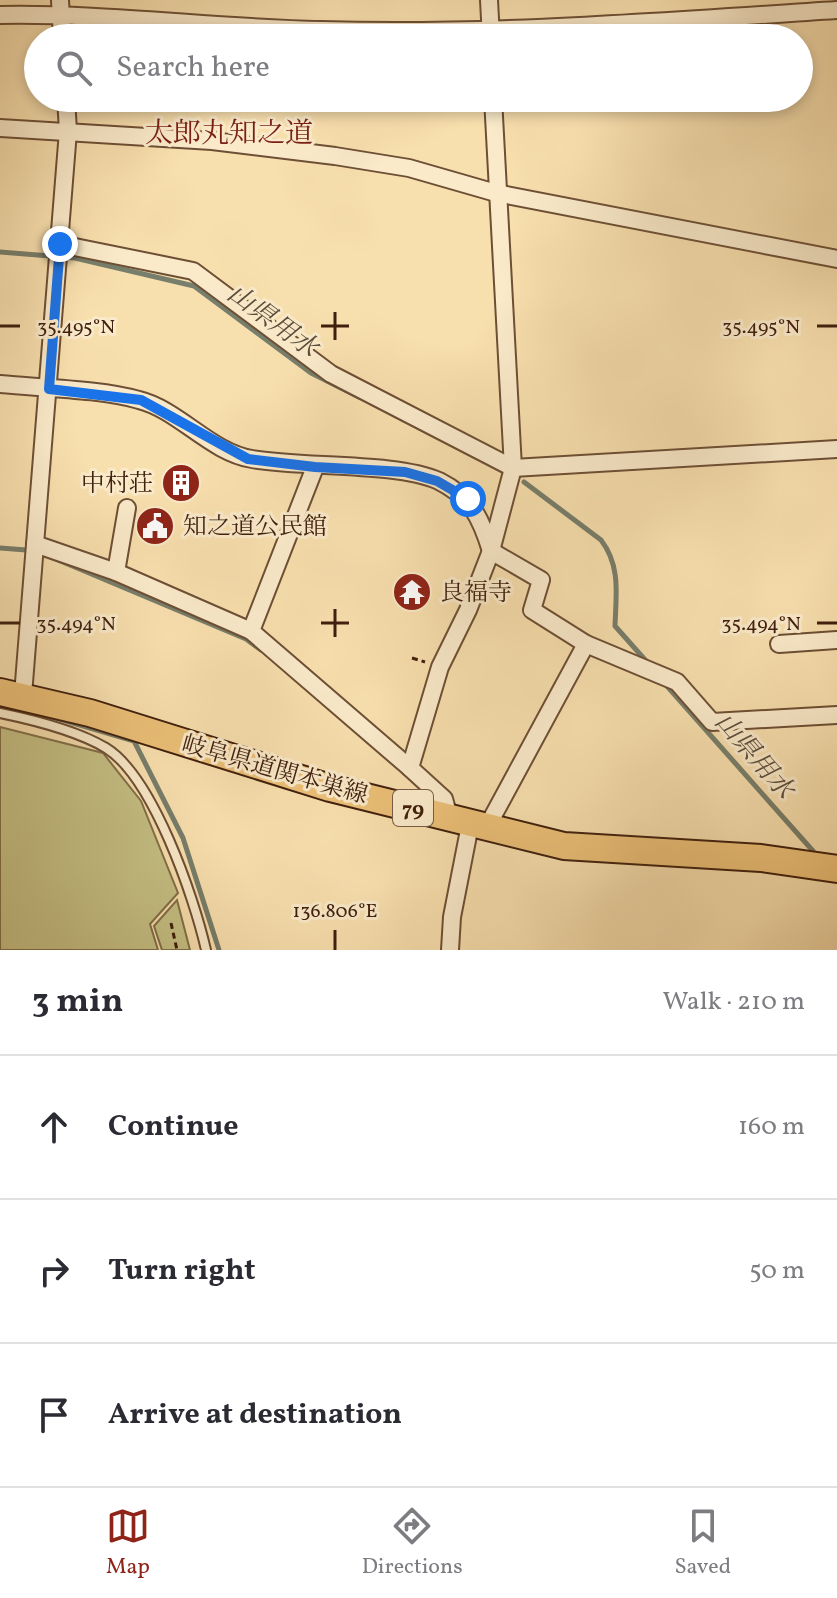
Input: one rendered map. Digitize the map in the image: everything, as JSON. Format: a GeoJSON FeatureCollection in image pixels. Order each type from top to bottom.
{"type":"FeatureCollection","features":[{"type":"Feature","properties":{"kind":"main road","name":"岐阜県道関本巣線"},"geometry":{"type":"LineString","coordinates":[[14,701],[330,788],[564,846],[761,858],[837,869]]}},
{"type":"Feature","properties":{"kind":"street"},"geometry":{"type":"LineString","coordinates":[[489,0],[490,24]]}},
{"type":"Feature","properties":{"kind":"street"},"geometry":{"type":"LineString","coordinates":[[0,15],[60,7],[251,24]]}},
{"type":"Feature","properties":{"kind":"street"},"geometry":{"type":"LineString","coordinates":[[643,24],[837,10]]}},
{"type":"Feature","properties":{"kind":"street"},"geometry":{"type":"LineString","coordinates":[[14,701],[35,544],[49,389],[67,112]]}},
{"type":"Feature","properties":{"kind":"street"},"geometry":{"type":"LineString","coordinates":[[410,768],[440,667],[468,610],[491,551],[513,468],[493,112]]}},
{"type":"Feature","properties":{"kind":"street"},"geometry":{"type":"LineString","coordinates":[[0,128],[212,141],[335,156],[409,168],[496,193],[837,259]]}},
{"type":"Feature","properties":{"kind":"street"},"geometry":{"type":"LineString","coordinates":[[59,253],[193,271],[331,374],[513,468],[837,449]]}},
{"type":"Feature","properties":{"kind":"street"},"geometry":{"type":"LineString","coordinates":[[0,384],[141,400],[248,459],[315,467],[405,472],[437,481],[468,499],[481,519],[491,551],[541,580],[532,610],[586,644],[677,682],[712,722],[837,715]]}},
{"type":"Feature","properties":{"kind":"street"},"geometry":{"type":"LineString","coordinates":[[251,631],[315,467]]}},
{"type":"Feature","properties":{"kind":"street"},"geometry":{"type":"LineString","coordinates":[[116,572],[127,508]]}},
{"type":"Feature","properties":{"kind":"street"},"geometry":{"type":"LineString","coordinates":[[35,544],[116,572],[251,631],[469,823]]}},
{"type":"Feature","properties":{"kind":"street"},"geometry":{"type":"LineString","coordinates":[[779,644],[837,640]]}},
{"type":"Feature","properties":{"kind":"street"},"geometry":{"type":"LineString","coordinates":[[450,950],[452,917],[469,823],[586,644]]}},
{"type":"Feature","properties":{"kind":"lane"},"geometry":{"type":"LineString","coordinates":[[0,713],[14,701],[122,762],[167,837],[206,950]]}},
{"type":"Feature","properties":{"kind":"path"},"geometry":{"type":"LineString","coordinates":[[171,923],[177,950]]}},
{"type":"Feature","properties":{"kind":"shaded area"},"geometry":{"type":"Polygon","coordinates":[[[0,727],[103,753],[141,801],[178,893],[150,924],[158,950],[0,950],[0,727]]]}},
{"type":"Feature","properties":{"kind":"shaded area"},"geometry":{"type":"Polygon","coordinates":[[[177,900],[190,950],[162,950],[154,926],[177,900]]]}},
{"type":"Feature","properties":{"kind":"waterway","name":"山県用水"},"geometry":{"type":"LineString","coordinates":[[0,252],[75,258],[194,286],[311,373],[359,397]]}},
{"type":"Feature","properties":{"kind":"waterway","name":"山県用水"},"geometry":{"type":"LineString","coordinates":[[524,482],[601,540],[614,570],[615,626],[647,662]]}},
{"type":"Feature","properties":{"kind":"waterway"},"geometry":{"type":"LineString","coordinates":[[0,548],[26,550]]}},
{"type":"Feature","properties":{"kind":"waterway"},"geometry":{"type":"LineString","coordinates":[[51,557],[246,639],[261,650]]}},
{"type":"Feature","properties":{"kind":"waterway","name":"山県用水"},"geometry":{"type":"LineString","coordinates":[[666,685],[813,851]]}},
{"type":"Feature","properties":{"kind":"waterway"},"geometry":{"type":"LineString","coordinates":[[0,706],[12,708]]}},
{"type":"Feature","properties":{"kind":"waterway"},"geometry":{"type":"LineString","coordinates":[[53,717],[134,741],[183,838],[219,950]]}},
{"type":"Feature","properties":{"kind":"place","name":"中村荘"},"geometry":{"type":"Point","coordinates":[181,483]}},
{"type":"Feature","properties":{"kind":"place","name":"知之道公民館"},"geometry":{"type":"Point","coordinates":[155,526]}},
{"type":"Feature","properties":{"kind":"place","name":"良福寺"},"geometry":{"type":"Point","coordinates":[412,592]}},
{"type":"Feature","properties":{"kind":"district","name":"太郎丸知之道"},"geometry":{"type":"Point","coordinates":[229,132]}},
{"type":"Feature","properties":{"kind":"route"},"geometry":{"type":"LineString","coordinates":[[60,244],[49,389],[141,400],[248,459],[315,467],[405,472],[437,481],[468,499]]}}]}
